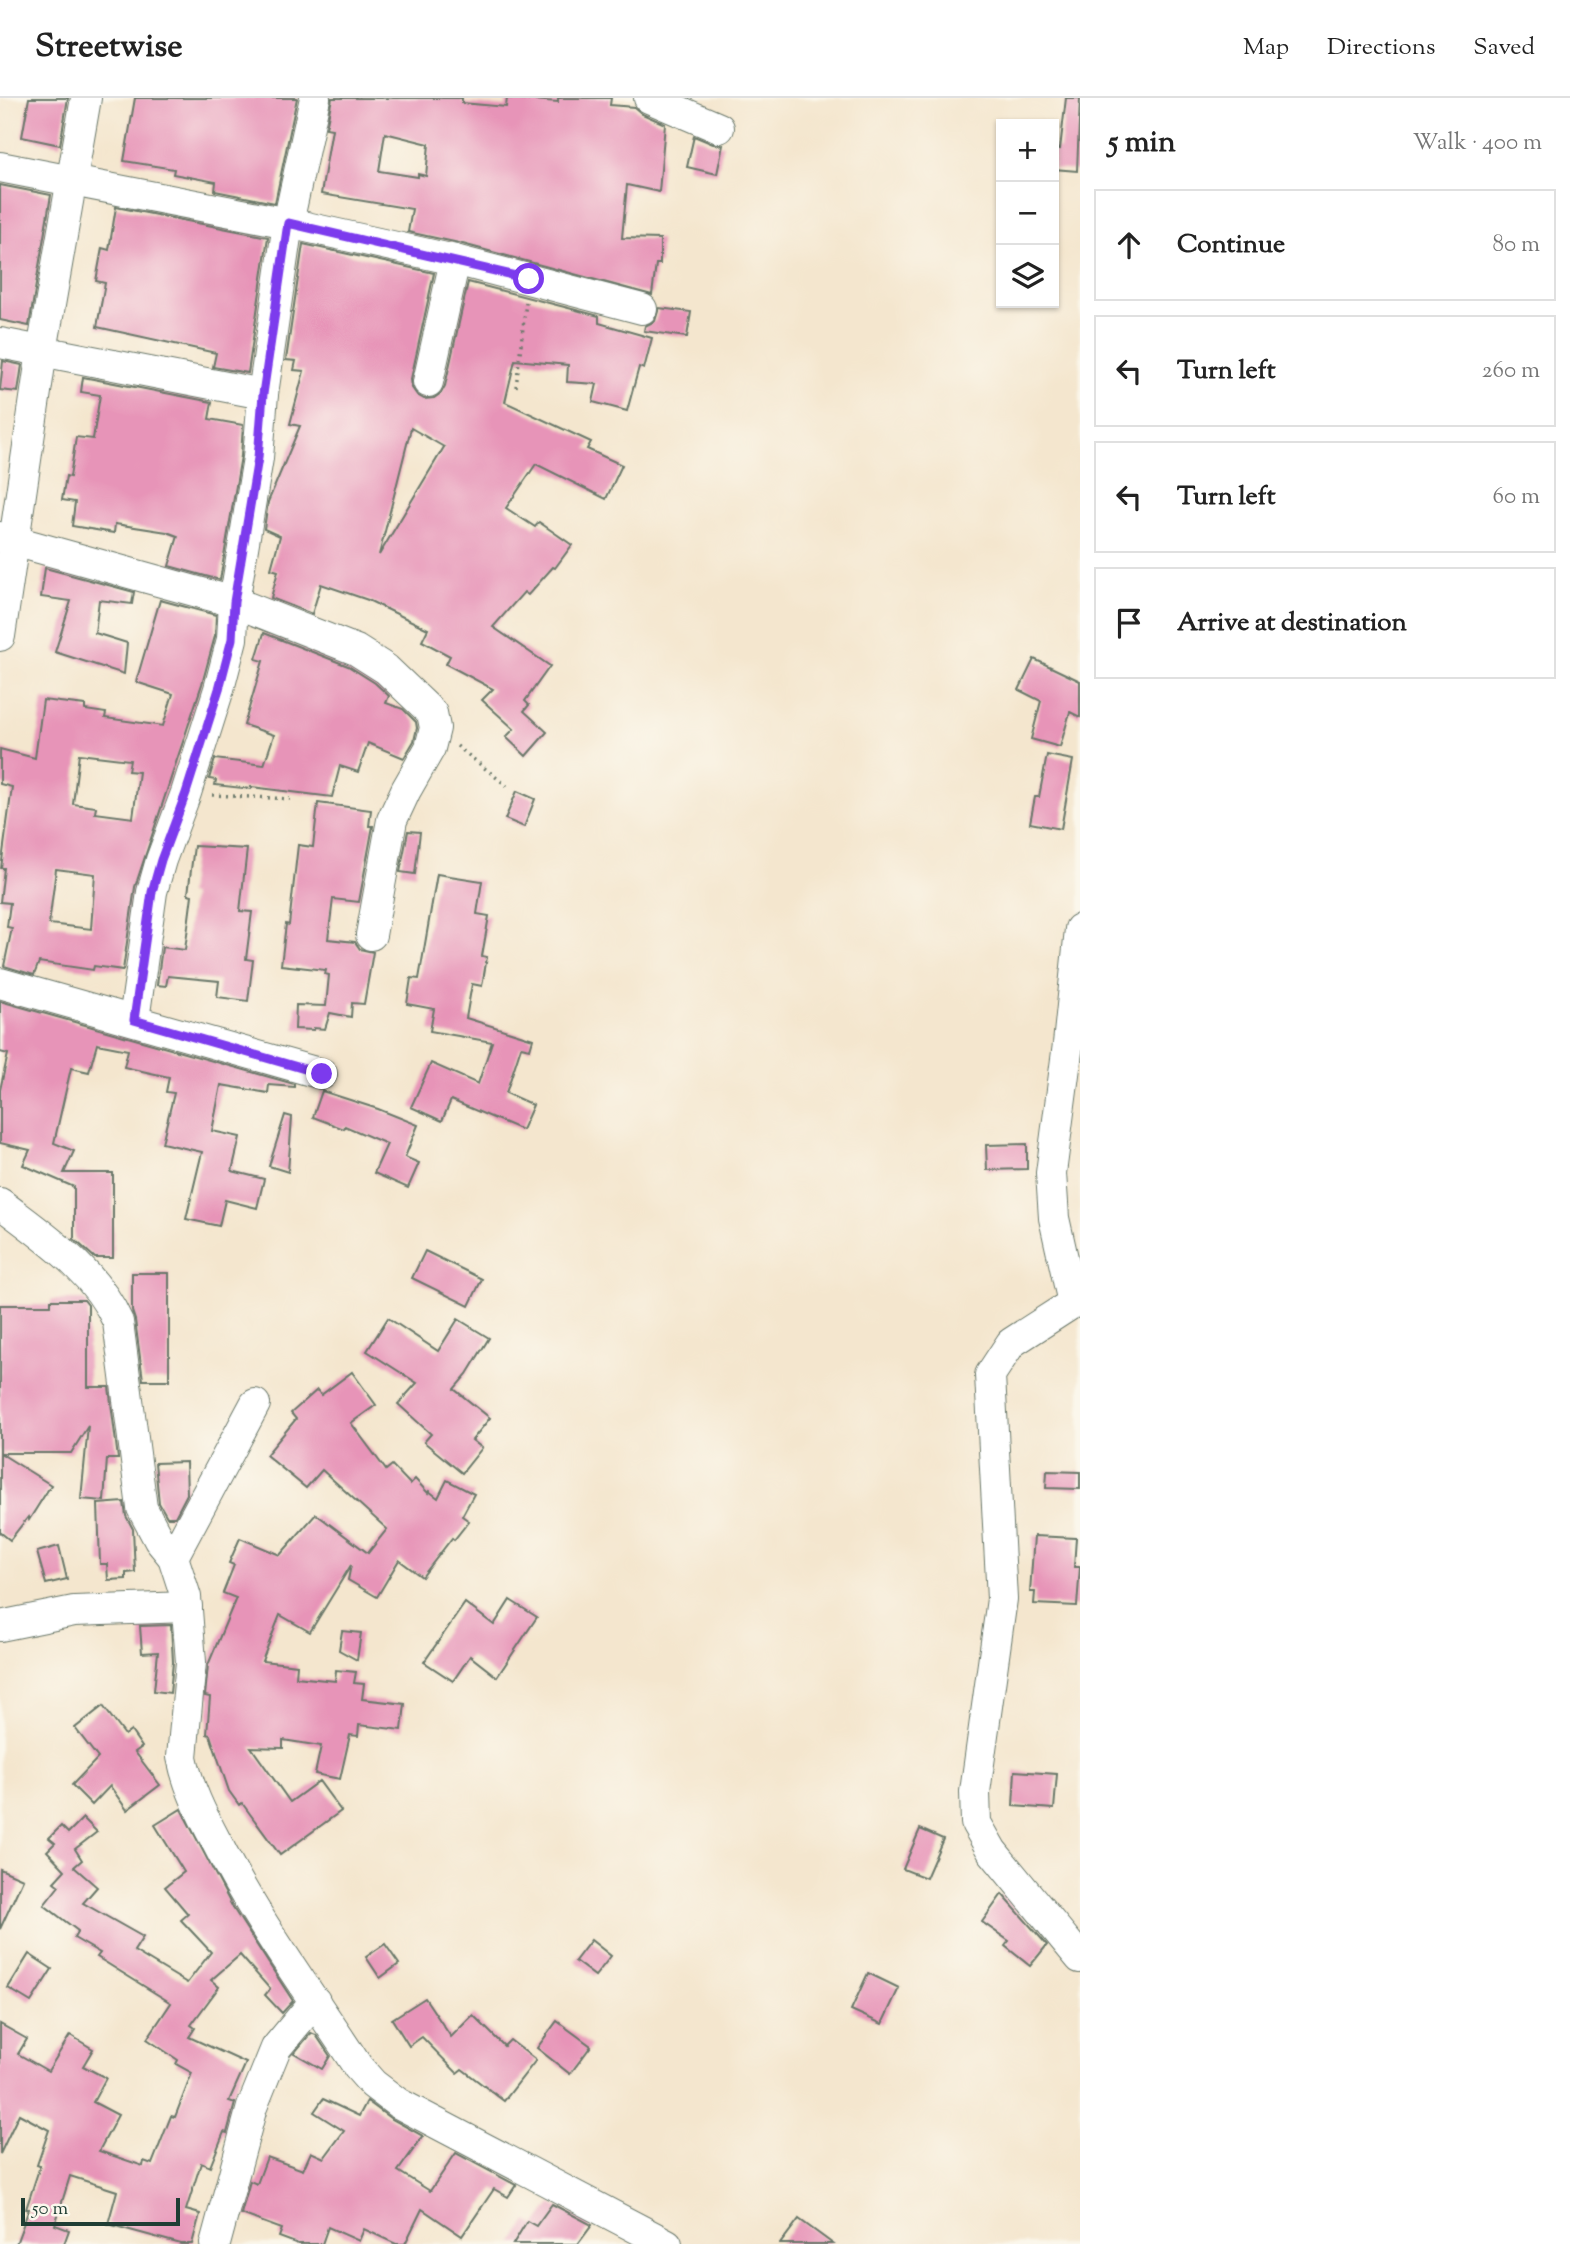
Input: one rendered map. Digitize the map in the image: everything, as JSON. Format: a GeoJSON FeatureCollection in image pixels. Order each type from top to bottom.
{"type":"FeatureCollection","features":[{"type":"Feature","properties":{"kind":"street"},"geometry":{"type":"LineString","coordinates":[[0,636],[8,539],[86,98]]}},
{"type":"Feature","properties":{"kind":"street"},"geometry":{"type":"LineString","coordinates":[[134,1020],[152,892],[219,689],[232,639],[234,602],[258,458],[263,394],[288,223],[315,98]]}},
{"type":"Feature","properties":{"kind":"street"},"geometry":{"type":"LineString","coordinates":[[649,98],[719,128]]}},
{"type":"Feature","properties":{"kind":"street"},"geometry":{"type":"LineString","coordinates":[[0,167],[288,223],[456,260],[642,309]]}},
{"type":"Feature","properties":{"kind":"street"},"geometry":{"type":"LineString","coordinates":[[428,382],[456,260]]}},
{"type":"Feature","properties":{"kind":"street"},"geometry":{"type":"LineString","coordinates":[[0,342],[263,394]]}},
{"type":"Feature","properties":{"kind":"street"},"geometry":{"type":"LineString","coordinates":[[8,539],[234,602],[356,650],[386,669],[432,713],[435,728],[430,748],[405,790],[392,820],[371,935]]}},
{"type":"Feature","properties":{"kind":"street"},"geometry":{"type":"LineString","coordinates":[[1080,929],[1051,1173],[1054,1218],[1073,1303],[1011,1343],[990,1376],[1002,1599],[975,1792],[976,1823],[992,1851],[1080,1958]]}},
{"type":"Feature","properties":{"kind":"street"},"geometry":{"type":"LineString","coordinates":[[0,983],[322,1074]]}},
{"type":"Feature","properties":{"kind":"street"},"geometry":{"type":"LineString","coordinates":[[0,1203],[78,1266],[109,1302],[118,1322],[142,1508],[159,1540],[173,1557],[186,1597],[191,1662],[183,1744],[185,1772],[203,1818],[240,1889],[358,2067],[373,2084],[398,2103],[667,2244]]}},
{"type":"Feature","properties":{"kind":"street"},"geometry":{"type":"LineString","coordinates":[[173,1557],[255,1404]]}},
{"type":"Feature","properties":{"kind":"street"},"geometry":{"type":"LineString","coordinates":[[0,1626],[74,1611],[187,1607]]}},
{"type":"Feature","properties":{"kind":"street"},"geometry":{"type":"LineString","coordinates":[[215,2244],[252,2107],[276,2048],[315,2001]]}},
{"type":"Feature","properties":{"kind":"path"},"geometry":{"type":"LineString","coordinates":[[516,387],[529,279]]}},
{"type":"Feature","properties":{"kind":"path"},"geometry":{"type":"LineString","coordinates":[[435,728],[507,786]]}},
{"type":"Feature","properties":{"kind":"path"},"geometry":{"type":"LineString","coordinates":[[186,793],[290,799]]}},
{"type":"Feature","properties":{"kind":"building"},"geometry":{"type":"Polygon","coordinates":[[[29,98],[68,98],[60,145],[22,137],[29,98]]]}},
{"type":"Feature","properties":{"kind":"building"},"geometry":{"type":"Polygon","coordinates":[[[135,98],[297,98],[275,203],[215,191],[216,182],[173,174],[174,169],[124,161],[135,98]]]}},
{"type":"Feature","properties":{"kind":"building"},"geometry":{"type":"Polygon","coordinates":[[[332,98],[462,98],[462,103],[506,107],[507,98],[558,102],[558,98],[611,98],[610,105],[634,107],[642,114],[665,124],[659,192],[627,185],[622,238],[660,239],[660,264],[656,264],[652,295],[408,232],[412,209],[321,194],[332,129],[326,128],[332,98]],[[385,133],[379,171],[426,176],[429,144],[385,133]]]}},
{"type":"Feature","properties":{"kind":"building"},"geometry":{"type":"Polygon","coordinates":[[[1066,98],[1080,98],[1077,171],[1059,169],[1066,98]]]}},
{"type":"Feature","properties":{"kind":"building"},"geometry":{"type":"Polygon","coordinates":[[[694,136],[723,145],[717,174],[687,167],[694,136]]]}},
{"type":"Feature","properties":{"kind":"building"},"geometry":{"type":"Polygon","coordinates":[[[0,185],[51,195],[29,326],[0,320],[0,185]]]}},
{"type":"Feature","properties":{"kind":"building"},"geometry":{"type":"Polygon","coordinates":[[[116,207],[268,237],[248,373],[213,367],[216,353],[97,327],[105,283],[96,281],[102,248],[109,250],[116,207]]]}},
{"type":"Feature","properties":{"kind":"building"},"geometry":{"type":"Polygon","coordinates":[[[303,244],[434,273],[411,379],[412,388],[424,399],[434,398],[445,386],[468,282],[599,316],[599,323],[652,338],[644,369],[639,367],[627,411],[593,402],[597,384],[567,382],[568,365],[515,360],[505,402],[591,442],[587,449],[622,465],[606,499],[536,464],[506,508],[535,527],[539,522],[572,545],[555,568],[553,567],[528,595],[524,592],[493,627],[550,666],[525,701],[529,705],[524,711],[547,732],[526,756],[506,737],[514,729],[482,700],[493,689],[446,664],[450,656],[422,641],[428,629],[368,600],[321,584],[312,614],[271,598],[278,571],[271,569],[280,536],[264,529],[268,502],[300,426],[290,424],[304,371],[294,370],[296,361],[286,360],[303,244]],[[411,428],[379,555],[444,447],[411,428]]]}},
{"type":"Feature","properties":{"kind":"building"},"geometry":{"type":"Polygon","coordinates":[[[659,308],[691,312],[687,337],[644,331],[645,326],[655,321],[659,308]]]}},
{"type":"Feature","properties":{"kind":"building"},"geometry":{"type":"Polygon","coordinates":[[[3,361],[22,365],[18,392],[0,390],[3,361]]]}},
{"type":"Feature","properties":{"kind":"building"},"geometry":{"type":"Polygon","coordinates":[[[83,377],[212,402],[209,419],[243,425],[241,456],[220,580],[169,566],[178,536],[115,524],[114,533],[72,526],[75,502],[62,500],[66,476],[70,477],[76,437],[93,439],[100,395],[81,392],[83,377]]]}},
{"type":"Feature","properties":{"kind":"building"},"geometry":{"type":"Polygon","coordinates":[[[45,568],[134,592],[132,604],[99,600],[95,633],[127,643],[124,674],[55,652],[71,601],[41,597],[45,568]]]}},
{"type":"Feature","properties":{"kind":"building"},"geometry":{"type":"Polygon","coordinates":[[[160,600],[216,615],[215,636],[202,684],[135,887],[123,970],[94,966],[93,970],[39,962],[34,975],[4,966],[12,928],[7,927],[10,903],[0,902],[4,868],[1,868],[12,787],[0,784],[0,749],[35,758],[43,700],[85,705],[85,710],[106,713],[105,718],[163,726],[173,694],[136,682],[160,600]],[[79,754],[73,804],[96,807],[95,813],[133,818],[139,772],[128,771],[130,760],[79,754]],[[56,869],[49,924],[91,929],[95,874],[56,869]]]}},
{"type":"Feature","properties":{"kind":"building"},"geometry":{"type":"Polygon","coordinates":[[[264,633],[348,666],[375,683],[389,696],[386,703],[403,709],[416,722],[414,741],[404,758],[368,743],[358,772],[340,766],[332,797],[215,785],[216,780],[209,779],[215,759],[264,765],[274,735],[244,725],[263,661],[256,659],[264,633]]]}},
{"type":"Feature","properties":{"kind":"building"},"geometry":{"type":"Polygon","coordinates":[[[1034,659],[1080,681],[1080,717],[1070,712],[1060,747],[1031,739],[1041,701],[1019,690],[1034,659]]]}},
{"type":"Feature","properties":{"kind":"building"},"geometry":{"type":"Polygon","coordinates":[[[1047,755],[1073,760],[1061,829],[1030,823],[1035,797],[1039,797],[1047,755]]]}},
{"type":"Feature","properties":{"kind":"building"},"geometry":{"type":"Polygon","coordinates":[[[517,791],[535,799],[524,827],[505,819],[517,791]]]}},
{"type":"Feature","properties":{"kind":"building"},"geometry":{"type":"Polygon","coordinates":[[[318,803],[371,810],[369,826],[373,826],[359,902],[333,899],[328,939],[355,942],[360,949],[373,952],[364,1004],[352,1003],[351,1017],[330,1013],[325,1029],[295,1029],[296,1005],[326,1006],[329,975],[325,974],[326,970],[281,965],[286,924],[289,925],[298,845],[313,847],[318,803]]]}},
{"type":"Feature","properties":{"kind":"building"},"geometry":{"type":"Polygon","coordinates":[[[408,831],[420,832],[415,874],[400,872],[408,831]]]}},
{"type":"Feature","properties":{"kind":"building"},"geometry":{"type":"Polygon","coordinates":[[[194,846],[247,849],[240,911],[252,912],[246,959],[253,960],[248,1001],[217,997],[219,981],[168,976],[166,986],[157,985],[162,947],[185,950],[192,895],[188,894],[194,846]]]}},
{"type":"Feature","properties":{"kind":"building"},"geometry":{"type":"Polygon","coordinates":[[[437,874],[482,881],[477,914],[489,916],[482,956],[487,957],[482,986],[472,984],[466,1018],[533,1039],[530,1049],[521,1047],[506,1093],[533,1105],[522,1130],[451,1100],[442,1121],[411,1107],[431,1063],[478,1084],[492,1042],[430,1031],[434,1009],[407,1004],[411,978],[419,979],[437,874]]]}},
{"type":"Feature","properties":{"kind":"building"},"geometry":{"type":"Polygon","coordinates":[[[0,1001],[294,1084],[294,1087],[269,1085],[268,1093],[221,1085],[212,1131],[240,1137],[232,1171],[264,1179],[257,1208],[225,1200],[219,1226],[186,1219],[202,1152],[162,1143],[174,1093],[166,1092],[169,1077],[124,1067],[128,1050],[97,1044],[89,1072],[71,1068],[54,1143],[74,1151],[64,1173],[113,1173],[113,1258],[95,1258],[74,1239],[74,1187],[23,1165],[30,1150],[0,1143],[0,1090],[8,1054],[0,1052],[0,1001]]]}},
{"type":"Feature","properties":{"kind":"building"},"geometry":{"type":"Polygon","coordinates":[[[322,1091],[418,1125],[405,1157],[419,1163],[408,1188],[374,1173],[387,1144],[345,1126],[344,1129],[313,1117],[322,1091]]]}},
{"type":"Feature","properties":{"kind":"building"},"geometry":{"type":"Polygon","coordinates":[[[285,1115],[292,1117],[288,1172],[269,1166],[285,1115]]]}},
{"type":"Feature","properties":{"kind":"building"},"geometry":{"type":"Polygon","coordinates":[[[1027,1144],[1027,1169],[987,1170],[986,1145],[1027,1144]]]}},
{"type":"Feature","properties":{"kind":"building"},"geometry":{"type":"Polygon","coordinates":[[[425,1251],[482,1279],[469,1306],[412,1278],[425,1251]]]}},
{"type":"Feature","properties":{"kind":"building"},"geometry":{"type":"Polygon","coordinates":[[[132,1273],[169,1273],[169,1380],[143,1380],[132,1311],[132,1273]]]}},
{"type":"Feature","properties":{"kind":"building"},"geometry":{"type":"Polygon","coordinates":[[[51,1300],[84,1300],[88,1305],[88,1387],[109,1387],[118,1459],[107,1459],[104,1501],[81,1499],[88,1426],[71,1453],[0,1453],[0,1305],[51,1305],[51,1300]]]}},
{"type":"Feature","properties":{"kind":"building"},"geometry":{"type":"Polygon","coordinates":[[[388,1318],[438,1351],[458,1319],[489,1338],[467,1374],[454,1389],[490,1418],[472,1440],[482,1448],[462,1473],[424,1442],[431,1434],[398,1404],[417,1383],[367,1351],[388,1318]]]}},
{"type":"Feature","properties":{"kind":"building"},"geometry":{"type":"Polygon","coordinates":[[[352,1372],[376,1405],[351,1423],[386,1470],[392,1465],[410,1484],[415,1479],[428,1493],[429,1491],[438,1498],[447,1480],[474,1494],[462,1516],[469,1521],[422,1577],[399,1560],[377,1597],[348,1580],[351,1565],[310,1632],[280,1615],[262,1661],[297,1665],[296,1677],[335,1681],[336,1670],[356,1672],[354,1683],[364,1684],[362,1699],[405,1704],[402,1730],[359,1725],[358,1736],[350,1735],[340,1779],[315,1774],[321,1746],[283,1740],[283,1748],[251,1747],[290,1802],[319,1781],[341,1811],[280,1855],[242,1803],[239,1805],[229,1791],[210,1735],[207,1734],[210,1697],[205,1696],[208,1665],[236,1598],[223,1593],[234,1565],[229,1563],[240,1538],[280,1555],[316,1514],[368,1553],[387,1529],[322,1470],[306,1488],[266,1455],[296,1419],[291,1413],[317,1390],[321,1395],[352,1372]]]}},
{"type":"Feature","properties":{"kind":"building"},"geometry":{"type":"Polygon","coordinates":[[[0,1453],[51,1485],[29,1520],[28,1517],[10,1540],[0,1532],[0,1453]]]}},
{"type":"Feature","properties":{"kind":"building"},"geometry":{"type":"Polygon","coordinates":[[[186,1462],[187,1494],[175,1517],[167,1517],[159,1503],[155,1463],[186,1462]]]}},
{"type":"Feature","properties":{"kind":"building"},"geometry":{"type":"Polygon","coordinates":[[[1047,1471],[1080,1472],[1080,1489],[1046,1488],[1047,1471]]]}},
{"type":"Feature","properties":{"kind":"building"},"geometry":{"type":"Polygon","coordinates":[[[124,1502],[126,1516],[133,1529],[135,1572],[126,1573],[126,1579],[108,1580],[107,1564],[100,1564],[98,1504],[124,1502]]]}},
{"type":"Feature","properties":{"kind":"building"},"geometry":{"type":"Polygon","coordinates":[[[1034,1536],[1076,1538],[1074,1567],[1080,1567],[1077,1606],[1034,1604],[1035,1592],[1030,1592],[1034,1536]]]}},
{"type":"Feature","properties":{"kind":"building"},"geometry":{"type":"Polygon","coordinates":[[[59,1546],[67,1579],[46,1584],[37,1552],[59,1546]]]}},
{"type":"Feature","properties":{"kind":"building"},"geometry":{"type":"Polygon","coordinates":[[[510,1600],[537,1617],[497,1677],[470,1656],[453,1681],[424,1662],[465,1603],[494,1625],[510,1600]]]}},
{"type":"Feature","properties":{"kind":"building"},"geometry":{"type":"Polygon","coordinates":[[[171,1625],[173,1662],[170,1693],[154,1691],[158,1652],[142,1653],[140,1626],[171,1625]]]}},
{"type":"Feature","properties":{"kind":"building"},"geometry":{"type":"Polygon","coordinates":[[[342,1631],[361,1633],[357,1660],[339,1650],[342,1631]]]}},
{"type":"Feature","properties":{"kind":"building"},"geometry":{"type":"Polygon","coordinates":[[[103,1706],[125,1735],[131,1731],[142,1747],[135,1752],[160,1785],[127,1810],[110,1786],[92,1805],[72,1785],[98,1758],[75,1728],[103,1706]]]}},
{"type":"Feature","properties":{"kind":"building"},"geometry":{"type":"Polygon","coordinates":[[[1015,1771],[1057,1774],[1054,1809],[1013,1806],[1015,1771]]]}},
{"type":"Feature","properties":{"kind":"building"},"geometry":{"type":"Polygon","coordinates":[[[181,1809],[233,1908],[293,2001],[282,2013],[265,1995],[270,1989],[240,1955],[211,1980],[219,1987],[191,2025],[195,2028],[189,2037],[246,2063],[229,2101],[235,2103],[227,2133],[224,2132],[210,2167],[201,2163],[186,2210],[200,2214],[192,2244],[181,2244],[108,2224],[117,2191],[70,2176],[55,2225],[69,2230],[64,2244],[16,2244],[29,2209],[26,2209],[40,2166],[37,2165],[49,2130],[19,2114],[0,2154],[0,2024],[27,2039],[18,2054],[48,2071],[70,2035],[93,2049],[83,2066],[106,2078],[93,2102],[118,2115],[99,2151],[143,2166],[144,2161],[152,2164],[171,2116],[175,2117],[192,2073],[176,2064],[178,2060],[147,2039],[171,2003],[97,1957],[100,1953],[74,1938],[78,1931],[44,1905],[59,1886],[54,1882],[65,1870],[47,1851],[55,1843],[49,1838],[61,1826],[68,1833],[83,1818],[97,1832],[75,1849],[82,1860],[74,1867],[97,1887],[83,1903],[143,1937],[134,1951],[187,1983],[211,1952],[181,1920],[188,1914],[165,1887],[184,1872],[155,1825],[181,1809]]]}},
{"type":"Feature","properties":{"kind":"building"},"geometry":{"type":"Polygon","coordinates":[[[920,1829],[943,1839],[926,1878],[903,1869],[920,1829]]]}},
{"type":"Feature","properties":{"kind":"building"},"geometry":{"type":"Polygon","coordinates":[[[0,1869],[23,1879],[0,1929],[0,1869]]]}},
{"type":"Feature","properties":{"kind":"building"},"geometry":{"type":"Polygon","coordinates":[[[1002,1894],[1047,1945],[1030,1966],[1005,1946],[1009,1941],[982,1922],[1002,1894]]]}},
{"type":"Feature","properties":{"kind":"building"},"geometry":{"type":"Polygon","coordinates":[[[591,1940],[611,1956],[595,1976],[575,1961],[591,1940]]]}},
{"type":"Feature","properties":{"kind":"building"},"geometry":{"type":"Polygon","coordinates":[[[385,1944],[399,1964],[380,1978],[366,1957],[385,1944]]]}},
{"type":"Feature","properties":{"kind":"building"},"geometry":{"type":"Polygon","coordinates":[[[29,1954],[52,1969],[31,2002],[8,1988],[29,1954]]]}},
{"type":"Feature","properties":{"kind":"building"},"geometry":{"type":"Polygon","coordinates":[[[868,1973],[899,1988],[882,2024],[851,2010],[868,1973]]]}},
{"type":"Feature","properties":{"kind":"building"},"geometry":{"type":"Polygon","coordinates":[[[425,1998],[451,2037],[473,2015],[504,2046],[510,2040],[536,2060],[504,2101],[462,2069],[457,2073],[422,2037],[409,2046],[392,2019],[425,1998]]]}},
{"type":"Feature","properties":{"kind":"building"},"geometry":{"type":"Polygon","coordinates":[[[557,2021],[591,2046],[570,2074],[537,2048],[557,2021]]]}},
{"type":"Feature","properties":{"kind":"building"},"geometry":{"type":"Polygon","coordinates":[[[311,2033],[316,2035],[330,2056],[322,2069],[294,2053],[311,2033]]]}},
{"type":"Feature","properties":{"kind":"building"},"geometry":{"type":"Polygon","coordinates":[[[323,2099],[359,2116],[367,2101],[390,2118],[423,2136],[398,2171],[430,2191],[456,2153],[516,2185],[508,2197],[494,2189],[462,2236],[422,2209],[405,2244],[396,2244],[364,2229],[359,2241],[328,2227],[322,2244],[298,2244],[279,2237],[282,2229],[241,2214],[250,2181],[257,2184],[267,2157],[303,2170],[311,2152],[324,2158],[344,2131],[314,2112],[323,2099]]]}},
{"type":"Feature","properties":{"kind":"building"},"geometry":{"type":"Polygon","coordinates":[[[552,2204],[592,2225],[578,2244],[513,2244],[527,2221],[536,2226],[552,2204]]]}},
{"type":"Feature","properties":{"kind":"building"},"geometry":{"type":"Polygon","coordinates":[[[799,2219],[833,2244],[780,2244],[799,2219]]]}},
{"type":"Feature","properties":{"kind":"route"},"geometry":{"type":"LineString","coordinates":[[322,1074],[134,1020],[152,892],[219,689],[232,639],[234,602],[258,458],[263,394],[288,223],[529,279]]}}]}
